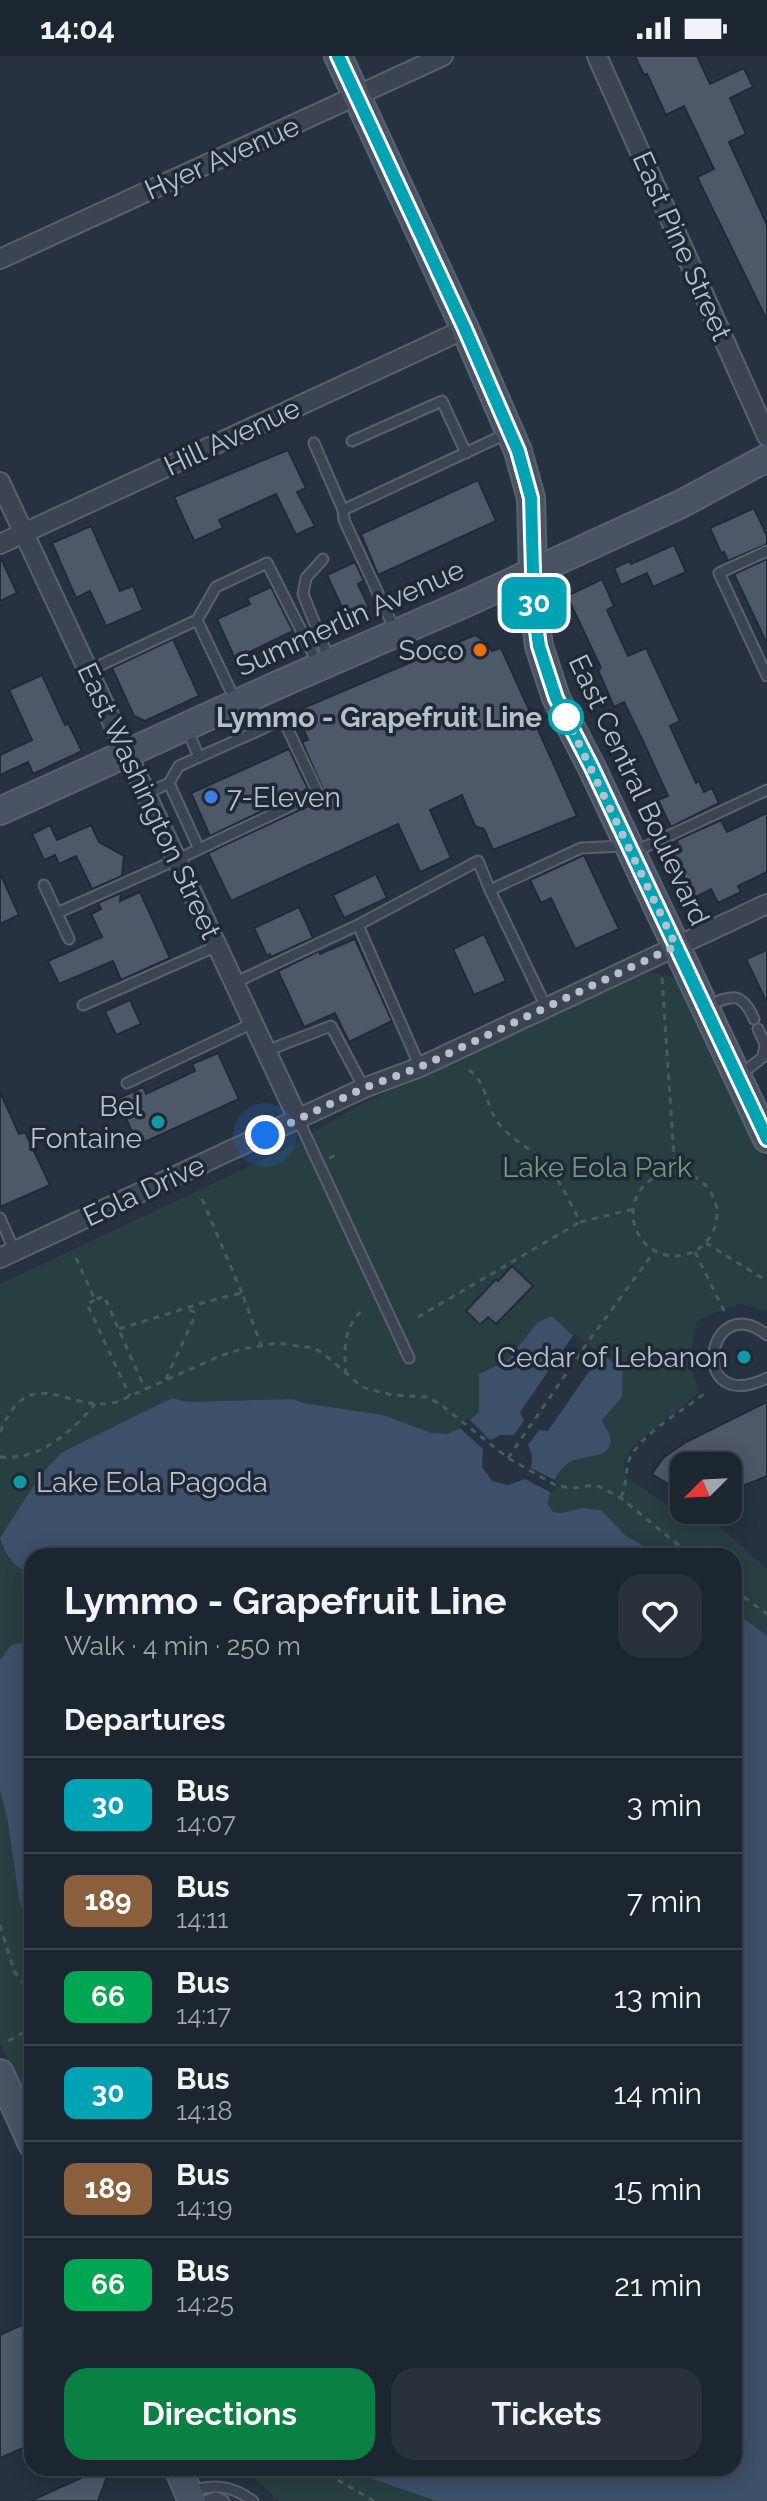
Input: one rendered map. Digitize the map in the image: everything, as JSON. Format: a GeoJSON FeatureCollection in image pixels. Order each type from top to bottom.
{"type":"FeatureCollection","features":[{"type":"Feature","properties":{"kind":"street","name":"East Central Boulevard"},"geometry":{"type":"LineString","coordinates":[[338,56],[465,329],[524,468],[531,498],[534,609],[539,646],[556,698],[767,1139]]}},
{"type":"Feature","properties":{"kind":"street","name":"Hyer Avenue"},"geometry":{"type":"LineString","coordinates":[[0,259],[443,56]]}},
{"type":"Feature","properties":{"kind":"street","name":"East Pine Street"},"geometry":{"type":"LineString","coordinates":[[597,56],[767,436]]}},
{"type":"Feature","properties":{"kind":"street","name":"Hill Avenue"},"geometry":{"type":"LineString","coordinates":[[0,544],[465,329]]}},
{"type":"Feature","properties":{"kind":"street","name":"Summerlin Avenue"},"geometry":{"type":"LineString","coordinates":[[0,811],[681,504],[767,458]]}},
{"type":"Feature","properties":{"kind":"street","name":"East Washington Street"},"geometry":{"type":"LineString","coordinates":[[0,482],[298,1119]]}},
{"type":"Feature","properties":{"kind":"street","name":"Eola Drive"},"geometry":{"type":"LineString","coordinates":[[7,1255],[364,1088],[420,1067],[767,904]]}},
{"type":"Feature","properties":{"kind":"street"},"geometry":{"type":"LineString","coordinates":[[1,2078],[24,2127]]}},
{"type":"Feature","properties":{"kind":"lane"},"geometry":{"type":"LineString","coordinates":[[352,441],[442,401],[466,453]]}},
{"type":"Feature","properties":{"kind":"lane"},"geometry":{"type":"LineString","coordinates":[[343,510],[511,432]]}},
{"type":"Feature","properties":{"kind":"lane"},"geometry":{"type":"LineString","coordinates":[[314,443],[343,510],[344,520],[396,633]]}},
{"type":"Feature","properties":{"kind":"lane"},"geometry":{"type":"LineString","coordinates":[[767,551],[719,573],[767,676]]}},
{"type":"Feature","properties":{"kind":"lane"},"geometry":{"type":"LineString","coordinates":[[323,559],[306,578],[303,594],[325,664]]}},
{"type":"Feature","properties":{"kind":"lane"},"geometry":{"type":"LineString","coordinates":[[88,671],[197,620],[216,587],[267,563],[325,664]]}},
{"type":"Feature","properties":{"kind":"lane"},"geometry":{"type":"LineString","coordinates":[[197,620],[242,701],[262,729]]}},
{"type":"Feature","properties":{"kind":"lane"},"geometry":{"type":"LineString","coordinates":[[57,913],[318,793],[283,719],[179,766],[169,783],[146,794]]}},
{"type":"Feature","properties":{"kind":"lane"},"geometry":{"type":"LineString","coordinates":[[185,726],[199,757]]}},
{"type":"Feature","properties":{"kind":"lane"},"geometry":{"type":"LineString","coordinates":[[169,783],[199,849]]}},
{"type":"Feature","properties":{"kind":"lane"},"geometry":{"type":"LineString","coordinates":[[490,890],[581,848],[629,850],[767,790]]}},
{"type":"Feature","properties":{"kind":"lane"},"geometry":{"type":"LineString","coordinates":[[234,983],[358,925],[478,861],[546,1007]]}},
{"type":"Feature","properties":{"kind":"lane"},"geometry":{"type":"LineString","coordinates":[[44,885],[69,939]]}},
{"type":"Feature","properties":{"kind":"lane"},"geometry":{"type":"LineString","coordinates":[[358,925],[420,1067]]}},
{"type":"Feature","properties":{"kind":"lane"},"geometry":{"type":"LineString","coordinates":[[83,1005],[217,946]]}},
{"type":"Feature","properties":{"kind":"lane"},"geometry":{"type":"LineString","coordinates":[[705,1008],[725,998],[737,997],[747,1004],[765,1044],[763,1057],[738,1077]]}},
{"type":"Feature","properties":{"kind":"lane"},"geometry":{"type":"LineString","coordinates":[[127,1083],[253,1023]]}},
{"type":"Feature","properties":{"kind":"lane"},"geometry":{"type":"LineString","coordinates":[[266,1051],[331,1026],[364,1088]]}},
{"type":"Feature","properties":{"kind":"lane"},"geometry":{"type":"LineString","coordinates":[[298,1119],[409,1358]]}},
{"type":"Feature","properties":{"kind":"lane"},"geometry":{"type":"LineString","coordinates":[[0,1218],[7,1255]]}},
{"type":"Feature","properties":{"kind":"lane"},"geometry":{"type":"LineString","coordinates":[[767,1335],[742,1324],[730,1327],[714,1344],[712,1357],[715,1370],[723,1381],[732,1385],[742,1386],[767,1378]]}},
{"type":"Feature","properties":{"kind":"lane"},"geometry":{"type":"LineString","coordinates":[[191,2490],[211,2485],[229,2488],[253,2501]]}},
{"type":"Feature","properties":{"kind":"lane"},"geometry":{"type":"LineString","coordinates":[[191,2490],[224,2501]]}},
{"type":"Feature","properties":{"kind":"path"},"geometry":{"type":"LineString","coordinates":[[662,978],[675,1172]]}},
{"type":"Feature","properties":{"kind":"path"},"geometry":{"type":"LineString","coordinates":[[469,1070],[477,1075],[495,1118],[509,1135],[552,1170],[580,1222]]}},
{"type":"Feature","properties":{"kind":"path"},"geometry":{"type":"LineString","coordinates":[[675,1172],[689,1174],[711,1191],[717,1218],[714,1232],[695,1252],[668,1256],[654,1251],[643,1242],[636,1230],[634,1209],[640,1190],[649,1180],[675,1172]]}},
{"type":"Feature","properties":{"kind":"path"},"geometry":{"type":"LineString","coordinates":[[202,1199],[245,1292],[261,1345]]}},
{"type":"Feature","properties":{"kind":"path"},"geometry":{"type":"LineString","coordinates":[[418,1317],[580,1222],[634,1209]]}},
{"type":"Feature","properties":{"kind":"path"},"geometry":{"type":"LineString","coordinates":[[706,1243],[767,1281]]}},
{"type":"Feature","properties":{"kind":"path"},"geometry":{"type":"LineString","coordinates":[[508,1458],[654,1251]]}},
{"type":"Feature","properties":{"kind":"path"},"geometry":{"type":"LineString","coordinates":[[695,1252],[725,1313]]}},
{"type":"Feature","properties":{"kind":"path"},"geometry":{"type":"LineString","coordinates":[[76,1258],[95,1300]]}},
{"type":"Feature","properties":{"kind":"path"},"geometry":{"type":"LineString","coordinates":[[119,1329],[188,1309],[201,1302],[245,1292]]}},
{"type":"Feature","properties":{"kind":"path"},"geometry":{"type":"LineString","coordinates":[[130,1396],[87,1304],[95,1300],[104,1296],[145,1389]]}},
{"type":"Feature","properties":{"kind":"path"},"geometry":{"type":"LineString","coordinates":[[166,1380],[194,1318],[194,1312],[188,1309]]}},
{"type":"Feature","properties":{"kind":"path"},"geometry":{"type":"LineString","coordinates":[[346,1374],[344,1347],[350,1328],[364,1309]]}},
{"type":"Feature","properties":{"kind":"path"},"geometry":{"type":"LineString","coordinates":[[0,1432],[2,1420],[23,1398],[35,1393],[95,1404],[117,1402],[220,1356],[277,1343],[313,1348],[362,1387],[402,1397],[427,1397],[452,1411],[508,1458],[557,1486],[573,1488],[594,1485],[620,1498],[682,1548]]}},
{"type":"Feature","properties":{"kind":"path"},"geometry":{"type":"LineString","coordinates":[[620,1498],[625,1488],[628,1462],[636,1449],[705,1393]]}},
{"type":"Feature","properties":{"kind":"path"},"geometry":{"type":"LineString","coordinates":[[0,1457],[32,1452],[55,1443],[95,1404]]}},
{"type":"Feature","properties":{"kind":"path"},"geometry":{"type":"LineString","coordinates":[[742,1596],[767,1614]]}},
{"type":"Feature","properties":{"kind":"path"},"geometry":{"type":"LineString","coordinates":[[0,1925],[14,1971],[24,1984]]}},
{"type":"Feature","properties":{"kind":"path"},"geometry":{"type":"LineString","coordinates":[[8,2041],[24,2032]]}},
{"type":"Feature","properties":{"kind":"path"},"geometry":{"type":"LineString","coordinates":[[331,2476],[374,2501]]}},
{"type":"Feature","properties":{"kind":"green space","name":"Lake Eola Park"},"geometry":{"type":"Polygon","coordinates":[[[649,972],[676,978],[767,1165],[767,1311],[740,1304],[697,1321],[691,1362],[697,1394],[632,1447],[624,1461],[624,1475],[670,1507],[670,1524],[717,1524],[767,1569],[767,1636],[742,1617],[742,1548],[647,1548],[626,1536],[601,1510],[581,1508],[553,1512],[548,1504],[549,1498],[555,1480],[567,1464],[601,1453],[610,1442],[602,1420],[622,1397],[623,1369],[570,1333],[552,1316],[508,1360],[479,1374],[479,1412],[461,1428],[447,1434],[433,1433],[383,1415],[293,1399],[188,1402],[172,1398],[40,1476],[0,1538],[0,1284],[280,1152],[361,1104],[649,972]]]}},
{"type":"Feature","properties":{"kind":"green space"},"geometry":{"type":"Polygon","coordinates":[[[0,1542],[9,1559],[24,1570],[24,1642],[11,1645],[0,1660],[0,1542]]]}},
{"type":"Feature","properties":{"kind":"green space"},"geometry":{"type":"Polygon","coordinates":[[[0,1790],[24,1918],[24,2094],[0,2042],[0,1790]]]}},
{"type":"Feature","properties":{"kind":"green space"},"geometry":{"type":"Polygon","coordinates":[[[252,2476],[367,2476],[436,2501],[279,2501],[252,2476]]]}},
{"type":"Feature","properties":{"kind":"water"},"geometry":{"type":"Polygon","coordinates":[[[552,1316],[570,1333],[623,1369],[622,1397],[602,1420],[610,1437],[607,1450],[566,1465],[555,1480],[548,1504],[553,1512],[581,1508],[601,1510],[626,1536],[647,1548],[24,1548],[24,1571],[4,1550],[0,1538],[40,1476],[61,1453],[172,1398],[188,1402],[293,1399],[383,1415],[432,1433],[447,1434],[461,1428],[479,1412],[479,1374],[508,1360],[537,1323],[552,1316]]]}},
{"type":"Feature","properties":{"kind":"water"},"geometry":{"type":"Polygon","coordinates":[[[742,1617],[767,1636],[767,2501],[436,2501],[367,2476],[742,2476],[742,1617]]]}},
{"type":"Feature","properties":{"kind":"water"},"geometry":{"type":"Polygon","coordinates":[[[24,1642],[24,1918],[0,1790],[0,1660],[11,1645],[24,1642]]]}},
{"type":"Feature","properties":{"kind":"pier"},"geometry":{"type":"Polygon","coordinates":[[[574,1334],[601,1354],[548,1431],[539,1430],[528,1445],[532,1456],[531,1468],[558,1482],[552,1493],[525,1479],[508,1485],[492,1481],[482,1467],[483,1449],[459,1427],[468,1418],[490,1440],[501,1435],[514,1435],[524,1420],[520,1412],[574,1334]]]}},
{"type":"Feature","properties":{"kind":"building"},"geometry":{"type":"Polygon","coordinates":[[[635,56],[697,56],[710,84],[744,68],[753,87],[730,98],[746,134],[729,142],[767,225],[767,320],[697,177],[714,169],[684,106],[666,115],[635,56]]]}},
{"type":"Feature","properties":{"kind":"building"},"geometry":{"type":"Polygon","coordinates":[[[288,450],[306,488],[297,492],[315,526],[296,535],[276,494],[219,520],[223,528],[194,541],[174,497],[288,450]]]}},
{"type":"Feature","properties":{"kind":"building"},"geometry":{"type":"Polygon","coordinates":[[[478,480],[496,521],[378,575],[361,534],[478,480]]]}},
{"type":"Feature","properties":{"kind":"building"},"geometry":{"type":"Polygon","coordinates":[[[754,508],[767,536],[767,544],[728,561],[710,528],[754,508]]]}},
{"type":"Feature","properties":{"kind":"building"},"geometry":{"type":"Polygon","coordinates":[[[91,526],[120,591],[133,586],[143,610],[106,626],[90,591],[76,598],[52,543],[91,526]]]}},
{"type":"Feature","properties":{"kind":"building"},"geometry":{"type":"Polygon","coordinates":[[[674,545],[686,572],[653,587],[647,573],[621,585],[614,568],[674,545]]]}},
{"type":"Feature","properties":{"kind":"building"},"geometry":{"type":"Polygon","coordinates":[[[0,556],[17,593],[0,601],[0,556]]]}},
{"type":"Feature","properties":{"kind":"building"},"geometry":{"type":"Polygon","coordinates":[[[767,559],[767,644],[734,574],[767,559]]]}},
{"type":"Feature","properties":{"kind":"building"},"geometry":{"type":"Polygon","coordinates":[[[355,562],[364,581],[358,584],[369,608],[347,618],[327,575],[355,562]]]}},
{"type":"Feature","properties":{"kind":"building"},"geometry":{"type":"Polygon","coordinates":[[[602,579],[614,606],[607,610],[628,656],[646,648],[680,721],[670,726],[696,783],[699,781],[704,792],[712,788],[719,803],[671,827],[658,800],[668,796],[624,702],[614,707],[598,670],[601,668],[567,596],[602,579]]]}},
{"type":"Feature","properties":{"kind":"building"},"geometry":{"type":"Polygon","coordinates":[[[271,587],[293,631],[235,659],[217,619],[250,604],[247,598],[271,587]]]}},
{"type":"Feature","properties":{"kind":"building"},"geometry":{"type":"Polygon","coordinates":[[[475,635],[486,642],[492,651],[501,648],[577,816],[493,850],[484,829],[475,826],[462,795],[430,810],[451,858],[420,872],[398,824],[231,901],[208,853],[321,800],[325,794],[302,742],[308,740],[296,711],[475,635]]]}},
{"type":"Feature","properties":{"kind":"building"},"geometry":{"type":"Polygon","coordinates":[[[173,639],[199,696],[145,721],[134,716],[112,668],[173,639]]]}},
{"type":"Feature","properties":{"kind":"building"},"geometry":{"type":"Polygon","coordinates":[[[42,675],[65,725],[68,723],[82,751],[33,774],[28,762],[0,775],[0,755],[32,740],[9,690],[42,675]]]}},
{"type":"Feature","properties":{"kind":"building"},"geometry":{"type":"Polygon","coordinates":[[[289,749],[308,789],[210,836],[191,793],[289,749]]]}},
{"type":"Feature","properties":{"kind":"building"},"geometry":{"type":"Polygon","coordinates":[[[767,813],[767,872],[738,886],[741,892],[718,903],[711,889],[694,898],[670,847],[678,843],[677,840],[721,820],[727,832],[767,813]]]}},
{"type":"Feature","properties":{"kind":"building"},"geometry":{"type":"Polygon","coordinates":[[[50,825],[57,840],[91,825],[99,842],[124,856],[122,876],[92,889],[76,856],[59,864],[55,855],[44,860],[32,834],[50,825]]]}},
{"type":"Feature","properties":{"kind":"building"},"geometry":{"type":"Polygon","coordinates":[[[584,855],[619,929],[575,949],[551,898],[541,903],[530,880],[584,855]]]}},
{"type":"Feature","properties":{"kind":"building"},"geometry":{"type":"Polygon","coordinates":[[[0,873],[19,915],[0,924],[0,873]]]}},
{"type":"Feature","properties":{"kind":"building"},"geometry":{"type":"Polygon","coordinates":[[[376,874],[387,898],[344,918],[333,895],[376,874]]]}},
{"type":"Feature","properties":{"kind":"building"},"geometry":{"type":"Polygon","coordinates":[[[140,892],[170,958],[121,980],[113,961],[59,984],[48,961],[102,937],[91,914],[101,909],[98,903],[121,893],[120,901],[140,892]]]}},
{"type":"Feature","properties":{"kind":"building"},"geometry":{"type":"Polygon","coordinates":[[[299,907],[313,938],[267,956],[254,928],[299,907]]]}},
{"type":"Feature","properties":{"kind":"building"},"geometry":{"type":"Polygon","coordinates":[[[484,934],[506,981],[474,995],[453,949],[484,934]]]}},
{"type":"Feature","properties":{"kind":"building"},"geometry":{"type":"Polygon","coordinates":[[[355,939],[392,1021],[349,1042],[335,1013],[304,1027],[278,971],[319,951],[320,954],[355,939]]]}},
{"type":"Feature","properties":{"kind":"building"},"geometry":{"type":"Polygon","coordinates":[[[767,950],[767,1003],[746,959],[767,950]]]}},
{"type":"Feature","properties":{"kind":"building"},"geometry":{"type":"Polygon","coordinates":[[[130,1000],[141,1024],[116,1035],[105,1011],[130,1000]]]}},
{"type":"Feature","properties":{"kind":"building","name":"Bel Fontaine"},"geometry":{"type":"Polygon","coordinates":[[[218,1053],[239,1099],[138,1145],[117,1099],[143,1087],[146,1094],[195,1071],[192,1064],[218,1053]]]}},
{"type":"Feature","properties":{"kind":"building"},"geometry":{"type":"Polygon","coordinates":[[[0,1092],[19,1134],[25,1132],[50,1185],[0,1207],[0,1092]]]}},
{"type":"Feature","properties":{"kind":"building"},"geometry":{"type":"Polygon","coordinates":[[[512,1266],[533,1286],[496,1324],[488,1317],[480,1325],[466,1311],[512,1266]]]}},
{"type":"Feature","properties":{"kind":"building"},"geometry":{"type":"Polygon","coordinates":[[[767,1402],[767,1476],[742,1486],[742,1452],[672,1452],[767,1402]]]}},
{"type":"Feature","properties":{"kind":"building"},"geometry":{"type":"Polygon","coordinates":[[[670,1453],[670,1485],[652,1474],[670,1453]]]}},
{"type":"Feature","properties":{"kind":"building"},"geometry":{"type":"Polygon","coordinates":[[[24,2324],[24,2448],[0,2458],[0,2335],[24,2324]]]}},
{"type":"Feature","properties":{"kind":"building"},"geometry":{"type":"Polygon","coordinates":[[[85,2476],[107,2476],[98,2501],[30,2501],[85,2476]]]}},
{"type":"Feature","properties":{"kind":"bus line","name":"30"},"geometry":{"type":"LineString","coordinates":[[338,56],[465,329],[524,468],[531,498],[534,609],[539,646],[556,698],[767,1139]]}},
{"type":"Feature","properties":{"kind":"place","name":"Soco"},"geometry":{"type":"Point","coordinates":[480,650]}},
{"type":"Feature","properties":{"kind":"place","name":"Lymmo - Grapefruit Line"},"geometry":{"type":"Point","coordinates":[566,717]}},
{"type":"Feature","properties":{"kind":"place","name":"7-Eleven"},"geometry":{"type":"Point","coordinates":[211,797]}},
{"type":"Feature","properties":{"kind":"place","name":"Bel Fontaine"},"geometry":{"type":"Point","coordinates":[158,1122]}},
{"type":"Feature","properties":{"kind":"place","name":"Cedar of Lebanon"},"geometry":{"type":"Point","coordinates":[744,1357]}},
{"type":"Feature","properties":{"kind":"place","name":"Lake Eola Pagoda"},"geometry":{"type":"Point","coordinates":[20,1482]}},
{"type":"Feature","properties":{"kind":"route"},"geometry":{"type":"LineString","coordinates":[[265,1135],[364,1088],[420,1067],[676,946],[566,717]]}}]}
